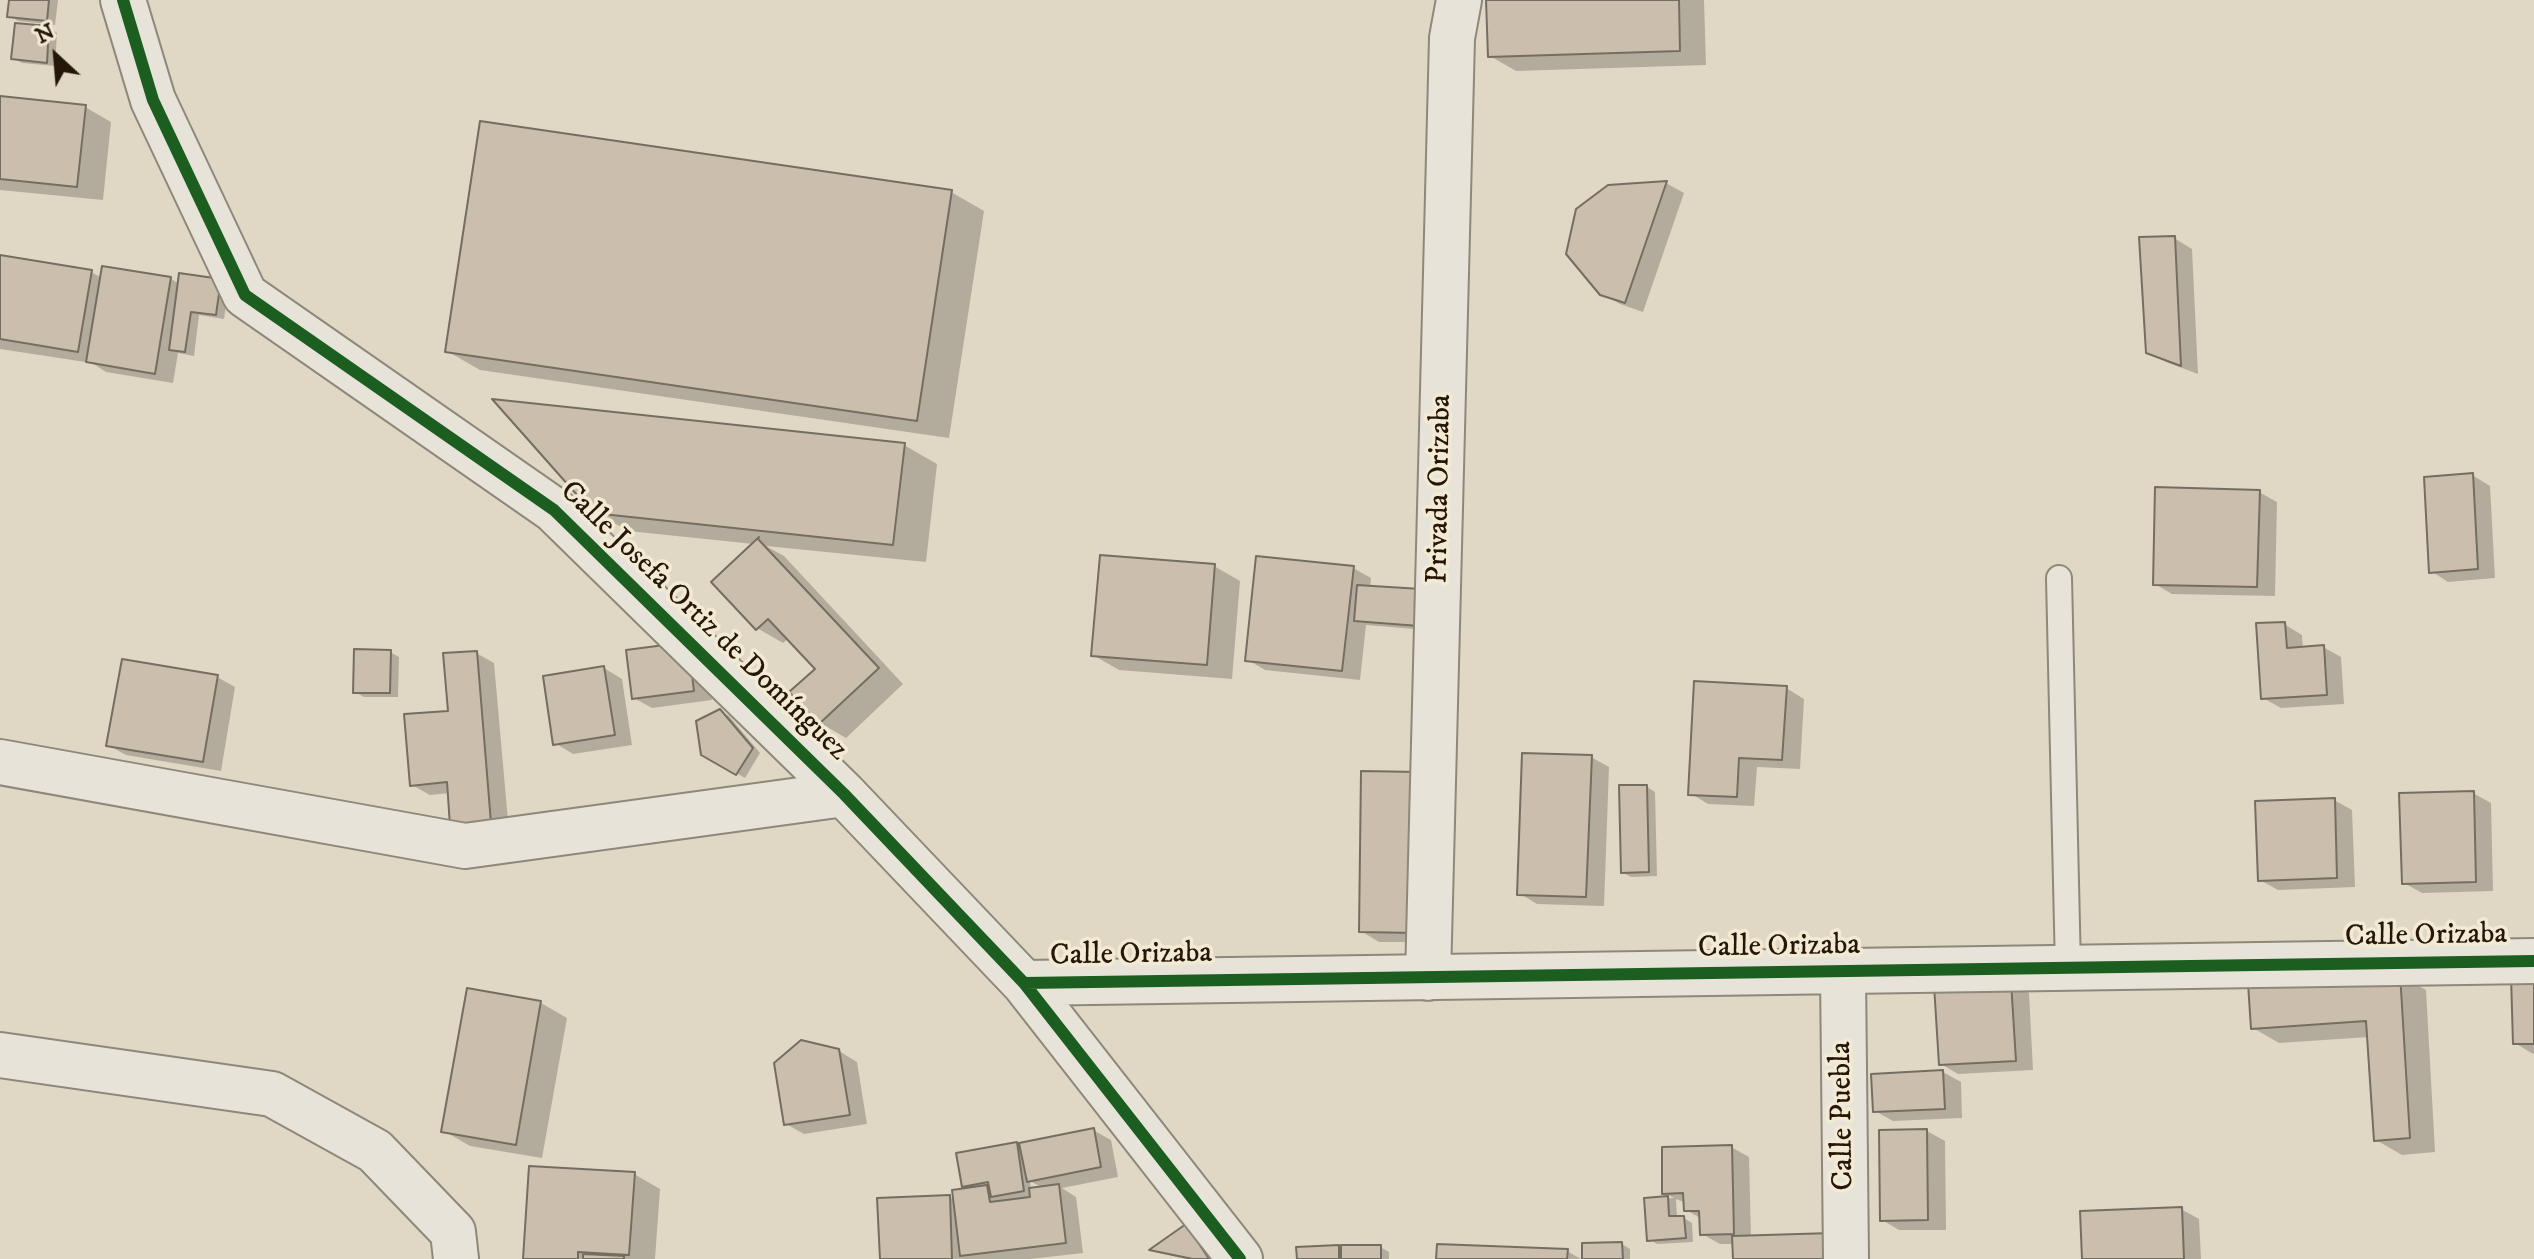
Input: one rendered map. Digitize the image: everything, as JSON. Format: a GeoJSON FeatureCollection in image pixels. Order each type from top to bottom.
{"type":"FeatureCollection","features":[{"type":"Feature","properties":{"kind":"street","name":"Calle Josefa Ortiz de Domínguez"},"geometry":{"type":"LineString","coordinates":[[123,0],[153,100],[245,295],[554,510],[844,794],[1024,983],[1240,1259]]}},
{"type":"Feature","properties":{"kind":"street","name":"Privada Orizaba"},"geometry":{"type":"LineString","coordinates":[[1428,978],[1452,38],[1459,0]]}},
{"type":"Feature","properties":{"kind":"street"},"geometry":{"type":"LineString","coordinates":[[0,762],[465,846],[844,794]]}},
{"type":"Feature","properties":{"kind":"street","name":"Calle Orizaba"},"geometry":{"type":"LineString","coordinates":[[1024,983],[2534,961]]}},
{"type":"Feature","properties":{"kind":"street","name":"Calle Puebla"},"geometry":{"type":"LineString","coordinates":[[1843,973],[1846,1259]]}},
{"type":"Feature","properties":{"kind":"street"},"geometry":{"type":"LineString","coordinates":[[0,1055],[272,1094],[375,1151],[453,1232],[456,1259]]}},
{"type":"Feature","properties":{"kind":"lane"},"geometry":{"type":"LineString","coordinates":[[2059,578],[2068,969]]}},
{"type":"Feature","properties":{"kind":"building"},"geometry":{"type":"Polygon","coordinates":[[[9,0],[49,0],[47,21],[7,17],[9,0]]]}},
{"type":"Feature","properties":{"kind":"building"},"geometry":{"type":"Polygon","coordinates":[[[1486,0],[1679,0],[1680,51],[1488,57],[1486,0]]]}},
{"type":"Feature","properties":{"kind":"building"},"geometry":{"type":"Polygon","coordinates":[[[15,23],[49,26],[47,63],[11,59],[15,23]]]}},
{"type":"Feature","properties":{"kind":"building"},"geometry":{"type":"Polygon","coordinates":[[[0,96],[86,105],[77,187],[0,179],[0,96]]]}},
{"type":"Feature","properties":{"kind":"building"},"geometry":{"type":"Polygon","coordinates":[[[480,121],[952,190],[917,421],[445,352],[480,121]]]}},
{"type":"Feature","properties":{"kind":"building"},"geometry":{"type":"Polygon","coordinates":[[[1667,181],[1625,303],[1600,295],[1566,254],[1576,209],[1608,185],[1667,181]]]}},
{"type":"Feature","properties":{"kind":"building"},"geometry":{"type":"Polygon","coordinates":[[[2175,236],[2181,366],[2146,353],[2139,237],[2175,236]]]}},
{"type":"Feature","properties":{"kind":"building"},"geometry":{"type":"Polygon","coordinates":[[[0,255],[92,270],[78,352],[0,339],[0,255]]]}},
{"type":"Feature","properties":{"kind":"building"},"geometry":{"type":"Polygon","coordinates":[[[102,266],[171,277],[155,374],[86,362],[102,266]]]}},
{"type":"Feature","properties":{"kind":"building"},"geometry":{"type":"Polygon","coordinates":[[[179,273],[221,279],[216,315],[191,312],[185,352],[169,350],[179,273]]]}},
{"type":"Feature","properties":{"kind":"building"},"geometry":{"type":"Polygon","coordinates":[[[492,399],[905,443],[893,545],[593,513],[492,399]]]}},
{"type":"Feature","properties":{"kind":"building"},"geometry":{"type":"Polygon","coordinates":[[[2473,473],[2478,569],[2429,573],[2424,477],[2473,473]]]}},
{"type":"Feature","properties":{"kind":"building"},"geometry":{"type":"Polygon","coordinates":[[[2155,487],[2260,490],[2257,587],[2153,585],[2155,487]]]}},
{"type":"Feature","properties":{"kind":"building"},"geometry":{"type":"Polygon","coordinates":[[[759,537],[879,668],[819,724],[789,692],[815,669],[768,619],[756,630],[711,582],[759,537]]]}},
{"type":"Feature","properties":{"kind":"building"},"geometry":{"type":"Polygon","coordinates":[[[1100,555],[1215,564],[1207,665],[1091,656],[1100,555]]]}},
{"type":"Feature","properties":{"kind":"building"},"geometry":{"type":"Polygon","coordinates":[[[1256,556],[1354,566],[1342,671],[1245,661],[1256,556]]]}},
{"type":"Feature","properties":{"kind":"building"},"geometry":{"type":"Polygon","coordinates":[[[1357,585],[1421,589],[1419,626],[1354,621],[1357,585]]]}},
{"type":"Feature","properties":{"kind":"building"},"geometry":{"type":"Polygon","coordinates":[[[2285,622],[2287,648],[2324,645],[2327,695],[2261,699],[2256,623],[2285,622]]]}},
{"type":"Feature","properties":{"kind":"building"},"geometry":{"type":"Polygon","coordinates":[[[688,642],[694,691],[632,699],[626,650],[688,642]]]}},
{"type":"Feature","properties":{"kind":"building"},"geometry":{"type":"Polygon","coordinates":[[[354,649],[391,650],[390,693],[353,693],[354,649]]]}},
{"type":"Feature","properties":{"kind":"building"},"geometry":{"type":"Polygon","coordinates":[[[477,651],[491,823],[450,826],[447,782],[410,786],[404,714],[448,711],[443,653],[477,651]]]}},
{"type":"Feature","properties":{"kind":"building"},"geometry":{"type":"Polygon","coordinates":[[[122,659],[218,675],[203,762],[106,746],[122,659]]]}},
{"type":"Feature","properties":{"kind":"building"},"geometry":{"type":"Polygon","coordinates":[[[604,666],[615,735],[553,745],[543,676],[604,666]]]}},
{"type":"Feature","properties":{"kind":"building"},"geometry":{"type":"Polygon","coordinates":[[[1694,681],[1787,686],[1782,760],[1739,758],[1737,797],[1688,795],[1694,681]]]}},
{"type":"Feature","properties":{"kind":"building"},"geometry":{"type":"Polygon","coordinates":[[[720,709],[753,748],[736,775],[701,755],[696,721],[720,709]]]}},
{"type":"Feature","properties":{"kind":"building"},"geometry":{"type":"Polygon","coordinates":[[[1522,753],[1592,755],[1586,897],[1517,895],[1522,753]]]}},
{"type":"Feature","properties":{"kind":"building"},"geometry":{"type":"Polygon","coordinates":[[[1361,771],[1419,772],[1416,933],[1359,932],[1361,771]]]}},
{"type":"Feature","properties":{"kind":"building"},"geometry":{"type":"Polygon","coordinates":[[[1619,785],[1647,785],[1649,872],[1621,873],[1619,785]]]}},
{"type":"Feature","properties":{"kind":"building"},"geometry":{"type":"Polygon","coordinates":[[[2474,791],[2476,882],[2402,884],[2399,793],[2474,791]]]}},
{"type":"Feature","properties":{"kind":"building"},"geometry":{"type":"Polygon","coordinates":[[[2335,798],[2337,878],[2258,881],[2255,801],[2335,798]]]}},
{"type":"Feature","properties":{"kind":"building"},"geometry":{"type":"Polygon","coordinates":[[[2400,973],[2410,1138],[2374,1141],[2366,1021],[2251,1029],[2248,983],[2400,973]]]}},
{"type":"Feature","properties":{"kind":"building"},"geometry":{"type":"Polygon","coordinates":[[[2511,976],[2534,976],[2534,1044],[2513,1044],[2511,976]]]}},
{"type":"Feature","properties":{"kind":"building"},"geometry":{"type":"Polygon","coordinates":[[[2011,981],[2016,1061],[1939,1065],[1934,985],[2011,981]]]}},
{"type":"Feature","properties":{"kind":"building"},"geometry":{"type":"Polygon","coordinates":[[[467,988],[541,1001],[516,1145],[441,1132],[467,988]]]}},
{"type":"Feature","properties":{"kind":"building"},"geometry":{"type":"Polygon","coordinates":[[[801,1040],[839,1049],[850,1115],[784,1125],[774,1063],[801,1040]]]}},
{"type":"Feature","properties":{"kind":"building"},"geometry":{"type":"Polygon","coordinates":[[[1943,1070],[1945,1109],[1873,1112],[1871,1074],[1943,1070]]]}},
{"type":"Feature","properties":{"kind":"building"},"geometry":{"type":"Polygon","coordinates":[[[1094,1128],[1101,1167],[1027,1182],[1019,1143],[1094,1128]]]}},
{"type":"Feature","properties":{"kind":"building"},"geometry":{"type":"Polygon","coordinates":[[[1927,1129],[1928,1220],[1880,1221],[1879,1130],[1927,1129]]]}},
{"type":"Feature","properties":{"kind":"building"},"geometry":{"type":"Polygon","coordinates":[[[1017,1142],[1024,1191],[991,1197],[988,1182],[962,1187],[956,1153],[1017,1142]]]}},
{"type":"Feature","properties":{"kind":"building"},"geometry":{"type":"Polygon","coordinates":[[[1732,1145],[1734,1234],[1700,1235],[1699,1211],[1684,1211],[1683,1193],[1662,1194],[1662,1147],[1732,1145]]]}},
{"type":"Feature","properties":{"kind":"building"},"geometry":{"type":"Polygon","coordinates":[[[529,1166],[635,1172],[629,1255],[578,1252],[578,1259],[523,1259],[529,1166]]]}},
{"type":"Feature","properties":{"kind":"building"},"geometry":{"type":"Polygon","coordinates":[[[1059,1184],[1066,1243],[960,1256],[952,1190],[987,1185],[990,1202],[1030,1197],[1029,1188],[1059,1184]]]}},
{"type":"Feature","properties":{"kind":"building"},"geometry":{"type":"Polygon","coordinates":[[[950,1195],[952,1259],[880,1259],[877,1198],[950,1195]]]}},
{"type":"Feature","properties":{"kind":"building"},"geometry":{"type":"Polygon","coordinates":[[[1668,1196],[1669,1216],[1684,1216],[1686,1238],[1647,1241],[1644,1198],[1668,1196]]]}},
{"type":"Feature","properties":{"kind":"building"},"geometry":{"type":"Polygon","coordinates":[[[2182,1207],[2184,1259],[2082,1259],[2080,1211],[2182,1207]]]}},
{"type":"Feature","properties":{"kind":"building"},"geometry":{"type":"Polygon","coordinates":[[[1186,1224],[1209,1259],[1149,1250],[1186,1224]]]}},
{"type":"Feature","properties":{"kind":"building"},"geometry":{"type":"Polygon","coordinates":[[[1832,1233],[1833,1259],[1733,1259],[1732,1236],[1832,1233]]]}},
{"type":"Feature","properties":{"kind":"building"},"geometry":{"type":"Polygon","coordinates":[[[1622,1242],[1623,1259],[1582,1259],[1582,1243],[1622,1242]]]}},
{"type":"Feature","properties":{"kind":"building"},"geometry":{"type":"Polygon","coordinates":[[[1437,1244],[1568,1249],[1567,1259],[1436,1259],[1437,1244]]]}},
{"type":"Feature","properties":{"kind":"building"},"geometry":{"type":"Polygon","coordinates":[[[1339,1245],[1339,1259],[1297,1259],[1296,1247],[1339,1245]]]}},
{"type":"Feature","properties":{"kind":"building"},"geometry":{"type":"Polygon","coordinates":[[[1341,1245],[1381,1245],[1381,1259],[1341,1259],[1341,1245]]]}},
{"type":"Feature","properties":{"kind":"building"},"geometry":{"type":"Polygon","coordinates":[[[583,1254],[624,1256],[624,1259],[583,1259],[583,1254]]]}},
{"type":"Feature","properties":{"kind":"cycle path"},"geometry":{"type":"LineString","coordinates":[[123,0],[153,100],[245,295],[554,510],[844,794],[1024,983],[1240,1259]]}},
{"type":"Feature","properties":{"kind":"cycle path"},"geometry":{"type":"LineString","coordinates":[[1024,983],[2534,961]]}}]}
